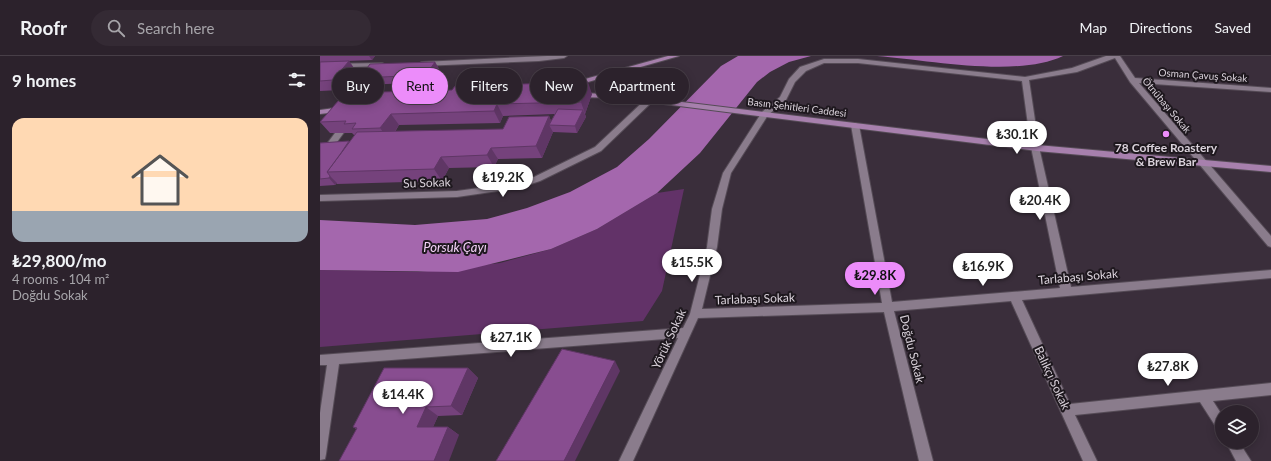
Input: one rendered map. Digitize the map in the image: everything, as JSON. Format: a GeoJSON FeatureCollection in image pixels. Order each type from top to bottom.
{"type":"FeatureCollection","features":[{"type":"Feature","properties":{"kind":"main road"},"geometry":{"type":"LineString","coordinates":[[587,79],[676,56]]}},
{"type":"Feature","properties":{"kind":"main road","name":"Basın Şehitleri Caddesi"},"geometry":{"type":"LineString","coordinates":[[683,104],[1035,147],[1204,165],[1271,169]]}},
{"type":"Feature","properties":{"kind":"main road"},"geometry":{"type":"LineString","coordinates":[[320,112],[351,108]]}},
{"type":"Feature","properties":{"kind":"street"},"geometry":{"type":"LineString","coordinates":[[413,64],[539,59],[564,56]]}},
{"type":"Feature","properties":{"kind":"street","name":"Yörük Sokak"},"geometry":{"type":"LineString","coordinates":[[626,461],[695,314],[712,247],[716,209],[727,173],[765,114],[783,98],[792,81],[803,70],[813,64],[824,61],[858,60],[1025,79],[1074,70],[1113,56]]}},
{"type":"Feature","properties":{"kind":"street","name":"Ötnübaşı Sokak"},"geometry":{"type":"LineString","coordinates":[[1117,56],[1133,80],[1271,244]]}},
{"type":"Feature","properties":{"kind":"street"},"geometry":{"type":"LineString","coordinates":[[320,66],[391,64]]}},
{"type":"Feature","properties":{"kind":"street"},"geometry":{"type":"LineString","coordinates":[[1025,79],[1035,147],[1066,290]]}},
{"type":"Feature","properties":{"kind":"street","name":"Osman Çavuş Sokak"},"geometry":{"type":"LineString","coordinates":[[1133,80],[1271,90]]}},
{"type":"Feature","properties":{"kind":"street","name":"Su Sokak"},"geometry":{"type":"LineString","coordinates":[[320,198],[457,194],[516,186],[537,179],[598,149],[646,104]]}},
{"type":"Feature","properties":{"kind":"street"},"geometry":{"type":"LineString","coordinates":[[320,159],[350,118]]}},
{"type":"Feature","properties":{"kind":"street","name":"Doğdu Sokak"},"geometry":{"type":"LineString","coordinates":[[855,125],[888,307],[926,461]]}},
{"type":"Feature","properties":{"kind":"street","name":"Tarlabaşı Sokak"},"geometry":{"type":"LineString","coordinates":[[695,314],[888,307],[1066,290],[1271,274]]}},
{"type":"Feature","properties":{"kind":"street","name":"Balıkçı Sokak"},"geometry":{"type":"LineString","coordinates":[[1014,295],[1090,461]]}},
{"type":"Feature","properties":{"kind":"street"},"geometry":{"type":"LineString","coordinates":[[320,360],[686,333]]}},
{"type":"Feature","properties":{"kind":"street"},"geometry":{"type":"LineString","coordinates":[[320,454],[334,360]]}},
{"type":"Feature","properties":{"kind":"street"},"geometry":{"type":"LineString","coordinates":[[1067,410],[1271,389]]}},
{"type":"Feature","properties":{"kind":"street"},"geometry":{"type":"LineString","coordinates":[[1203,396],[1215,415]]}},
{"type":"Feature","properties":{"kind":"street"},"geometry":{"type":"LineString","coordinates":[[1236,449],[1244,461]]}},
{"type":"Feature","properties":{"kind":"shaded area"},"geometry":{"type":"Polygon","coordinates":[[[684,189],[662,291],[643,321],[320,347],[320,270],[418,272],[500,263],[551,249],[597,229],[657,193],[684,189]]]}},
{"type":"Feature","properties":{"kind":"water","name":"Porsuk Çayı"},"geometry":{"type":"Polygon","coordinates":[[[738,56],[811,56],[789,62],[770,72],[757,82],[700,153],[657,193],[597,229],[551,249],[458,272],[320,270],[320,220],[415,225],[487,219],[527,208],[570,192],[617,167],[649,139],[684,104],[689,104],[689,98],[721,66],[738,56]]]}},
{"type":"Feature","properties":{"kind":"water"},"geometry":{"type":"Polygon","coordinates":[[[877,56],[1063,56],[1044,62],[1021,66],[997,67],[946,64],[877,56]]]}},
{"type":"Feature","properties":{"kind":"building"},"geometry":{"type":"Polygon","coordinates":[[[349,61],[343,68],[332,68],[332,80],[320,81],[320,62],[349,61]]]}},
{"type":"Feature","properties":{"kind":"building"},"geometry":{"type":"Polygon","coordinates":[[[435,62],[431,68],[392,68],[392,77],[384,77],[384,68],[367,68],[370,64],[435,62]]]}},
{"type":"Feature","properties":{"kind":"building"},"geometry":{"type":"Polygon","coordinates":[[[522,84],[530,84],[530,103],[522,103],[522,84]]]}},
{"type":"Feature","properties":{"kind":"building"},"geometry":{"type":"Polygon","coordinates":[[[455,86],[456,104],[497,104],[494,111],[391,114],[380,128],[352,129],[356,123],[344,124],[346,121],[320,122],[336,104],[384,104],[384,92],[392,92],[392,104],[448,104],[448,90],[452,90],[455,86]]]}},
{"type":"Feature","properties":{"kind":"building"},"geometry":{"type":"Polygon","coordinates":[[[558,109],[583,110],[575,126],[549,125],[558,109]]]}},
{"type":"Feature","properties":{"kind":"building"},"geometry":{"type":"Polygon","coordinates":[[[549,116],[536,146],[491,148],[487,155],[441,157],[434,169],[327,172],[357,132],[503,129],[509,117],[549,116]]]}},
{"type":"Feature","properties":{"kind":"building"},"geometry":{"type":"Polygon","coordinates":[[[349,141],[327,172],[330,176],[329,178],[320,179],[320,143],[349,141]]]}},
{"type":"Feature","properties":{"kind":"building"},"geometry":{"type":"Polygon","coordinates":[[[562,349],[615,361],[564,461],[496,461],[562,349]]]}},
{"type":"Feature","properties":{"kind":"building"},"geometry":{"type":"Polygon","coordinates":[[[384,368],[468,368],[451,406],[426,407],[417,427],[448,427],[434,461],[339,461],[357,428],[353,427],[384,368]]]}},
{"type":"Feature","properties":{"kind":"place","name":"78 Coffee Roastery & Brew Bar"},"geometry":{"type":"Point","coordinates":[1166,134]}}]}
